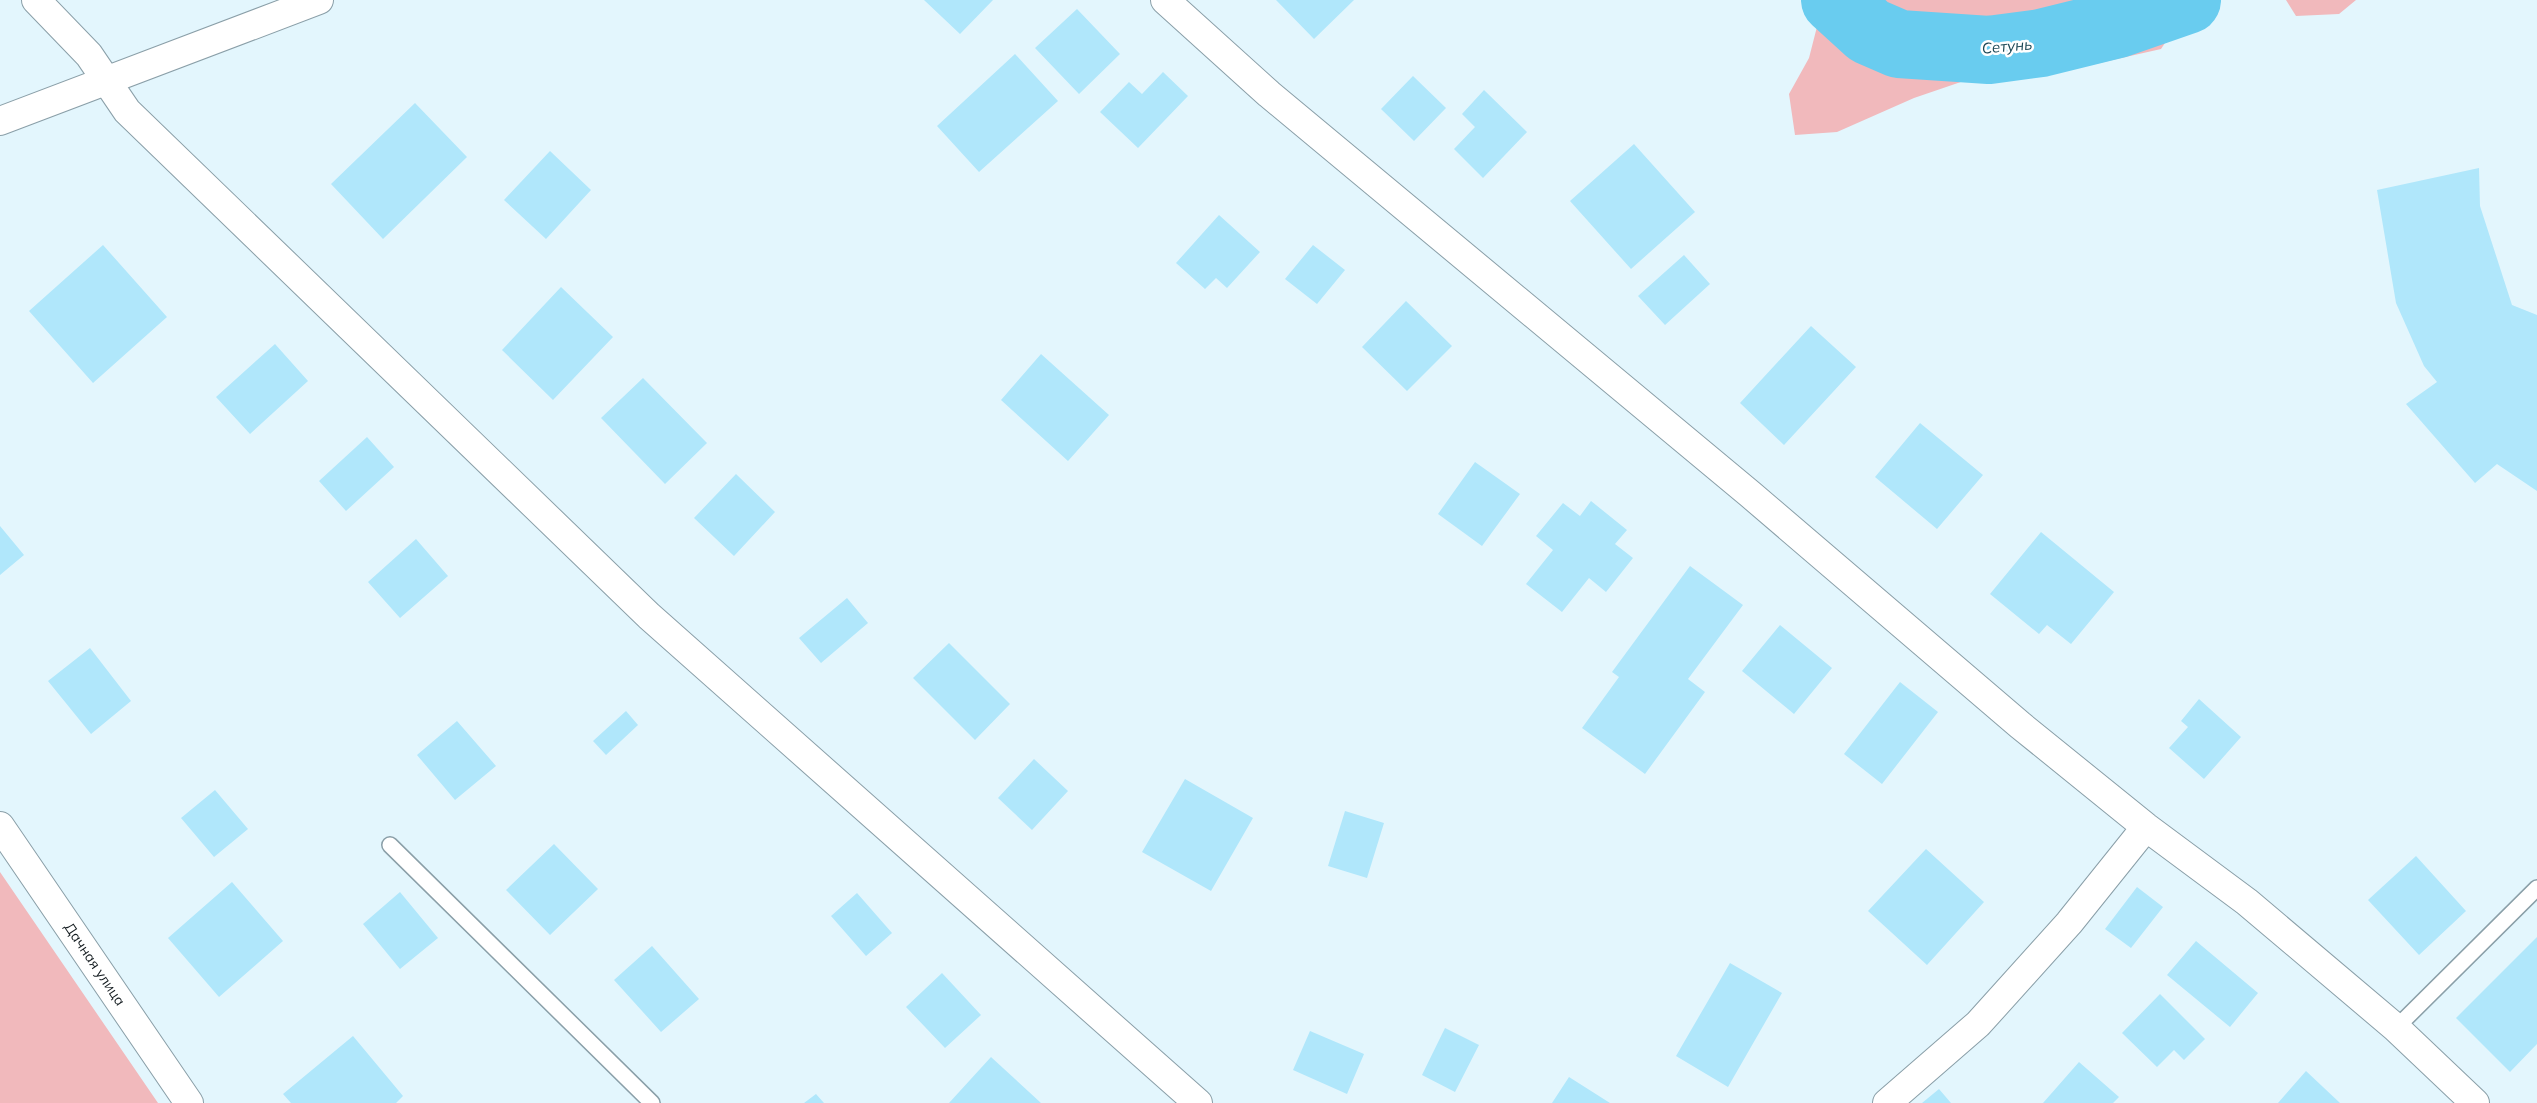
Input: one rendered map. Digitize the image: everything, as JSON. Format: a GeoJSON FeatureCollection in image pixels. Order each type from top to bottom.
{"type":"FeatureCollection","features":[{"type":"Feature","properties":{"kind":"street"},"geometry":{"type":"LineString","coordinates":[[36,0],[89,55],[127,111],[649,616],[1198,1103]]}},
{"type":"Feature","properties":{"kind":"street"},"geometry":{"type":"LineString","coordinates":[[0,121],[319,0]]}},
{"type":"Feature","properties":{"kind":"street"},"geometry":{"type":"LineString","coordinates":[[1165,0],[1270,94],[1750,494],[2020,725],[2146,827],[2247,902],[2396,1028],[2475,1103]]}},
{"type":"Feature","properties":{"kind":"street","name":"Дачная улица"},"geometry":{"type":"LineString","coordinates":[[0,826],[189,1103]]}},
{"type":"Feature","properties":{"kind":"street"},"geometry":{"type":"LineString","coordinates":[[1887,1103],[1978,1024],[2069,923],[2146,827]]}},
{"type":"Feature","properties":{"kind":"lane"},"geometry":{"type":"LineString","coordinates":[[390,845],[652,1103]]}},
{"type":"Feature","properties":{"kind":"lane"},"geometry":{"type":"LineString","coordinates":[[2396,1028],[2537,888]]}},
{"type":"Feature","properties":{"kind":"shaded area"},"geometry":{"type":"Polygon","coordinates":[[[1808,0],[2183,0],[2184,14],[2161,49],[2077,68],[1993,71],[1914,98],[1837,132],[1795,135],[1789,94],[1809,58],[1820,15],[1808,0]]]}},
{"type":"Feature","properties":{"kind":"shaded area"},"geometry":{"type":"Polygon","coordinates":[[[2286,0],[2356,0],[2339,14],[2296,16],[2286,0]]]}},
{"type":"Feature","properties":{"kind":"shaded area"},"geometry":{"type":"Polygon","coordinates":[[[0,872],[158,1103],[0,1103],[0,872]]]}},
{"type":"Feature","properties":{"kind":"building"},"geometry":{"type":"Polygon","coordinates":[[[924,0],[993,0],[960,34],[924,0]]]}},
{"type":"Feature","properties":{"kind":"building"},"geometry":{"type":"Polygon","coordinates":[[[1276,0],[1354,0],[1314,39],[1276,0]]]}},
{"type":"Feature","properties":{"kind":"building"},"geometry":{"type":"Polygon","coordinates":[[[1077,9],[1120,54],[1079,94],[1035,48],[1077,9]]]}},
{"type":"Feature","properties":{"kind":"building"},"geometry":{"type":"Polygon","coordinates":[[[1015,54],[1058,101],[979,172],[937,126],[1015,54]]]}},
{"type":"Feature","properties":{"kind":"building"},"geometry":{"type":"Polygon","coordinates":[[[1163,72],[1188,96],[1138,148],[1100,112],[1129,82],[1142,94],[1163,72]]]}},
{"type":"Feature","properties":{"kind":"building"},"geometry":{"type":"Polygon","coordinates":[[[1413,76],[1446,108],[1414,141],[1381,109],[1413,76]]]}},
{"type":"Feature","properties":{"kind":"building"},"geometry":{"type":"Polygon","coordinates":[[[1484,90],[1527,132],[1483,178],[1454,149],[1475,127],[1462,114],[1484,90]]]}},
{"type":"Feature","properties":{"kind":"building"},"geometry":{"type":"Polygon","coordinates":[[[415,103],[467,157],[383,239],[331,184],[415,103]]]}},
{"type":"Feature","properties":{"kind":"building"},"geometry":{"type":"Polygon","coordinates":[[[1634,144],[1695,212],[1631,269],[1570,201],[1634,144]]]}},
{"type":"Feature","properties":{"kind":"building"},"geometry":{"type":"Polygon","coordinates":[[[550,151],[591,190],[546,239],[504,200],[550,151]]]}},
{"type":"Feature","properties":{"kind":"building"},"geometry":{"type":"Polygon","coordinates":[[[2479,168],[2480,206],[2512,305],[2537,315],[2537,491],[2497,464],[2475,483],[2406,404],[2437,382],[2424,366],[2396,303],[2377,190],[2479,168]]]}},
{"type":"Feature","properties":{"kind":"building"},"geometry":{"type":"Polygon","coordinates":[[[1219,215],[1260,252],[1227,288],[1216,278],[1205,289],[1176,263],[1219,215]]]}},
{"type":"Feature","properties":{"kind":"building"},"geometry":{"type":"Polygon","coordinates":[[[103,245],[167,317],[93,383],[29,311],[103,245]]]}},
{"type":"Feature","properties":{"kind":"building"},"geometry":{"type":"Polygon","coordinates":[[[1313,245],[1345,270],[1317,304],[1285,279],[1313,245]]]}},
{"type":"Feature","properties":{"kind":"building"},"geometry":{"type":"Polygon","coordinates":[[[1684,255],[1710,284],[1665,325],[1638,296],[1684,255]]]}},
{"type":"Feature","properties":{"kind":"building"},"geometry":{"type":"Polygon","coordinates":[[[561,287],[613,337],[553,400],[502,350],[561,287]]]}},
{"type":"Feature","properties":{"kind":"building"},"geometry":{"type":"Polygon","coordinates":[[[1406,301],[1452,346],[1407,391],[1362,347],[1406,301]]]}},
{"type":"Feature","properties":{"kind":"building"},"geometry":{"type":"Polygon","coordinates":[[[1811,326],[1856,367],[1784,445],[1740,403],[1811,326]]]}},
{"type":"Feature","properties":{"kind":"building"},"geometry":{"type":"Polygon","coordinates":[[[275,344],[308,381],[250,434],[216,397],[275,344]]]}},
{"type":"Feature","properties":{"kind":"building"},"geometry":{"type":"Polygon","coordinates":[[[1041,354],[1109,415],[1068,461],[1001,400],[1041,354]]]}},
{"type":"Feature","properties":{"kind":"building"},"geometry":{"type":"Polygon","coordinates":[[[643,378],[707,443],[665,484],[601,418],[643,378]]]}},
{"type":"Feature","properties":{"kind":"building"},"geometry":{"type":"Polygon","coordinates":[[[1920,423],[1983,475],[1937,529],[1875,477],[1920,423]]]}},
{"type":"Feature","properties":{"kind":"building"},"geometry":{"type":"Polygon","coordinates":[[[367,437],[394,467],[346,511],[319,481],[367,437]]]}},
{"type":"Feature","properties":{"kind":"building"},"geometry":{"type":"Polygon","coordinates":[[[1475,462],[1520,494],[1482,546],[1438,514],[1475,462]]]}},
{"type":"Feature","properties":{"kind":"building"},"geometry":{"type":"Polygon","coordinates":[[[736,474],[775,512],[734,556],[694,518],[736,474]]]}},
{"type":"Feature","properties":{"kind":"building"},"geometry":{"type":"Polygon","coordinates":[[[1591,501],[1627,530],[1615,544],[1633,558],[1606,592],[1589,578],[1562,612],[1526,584],[1553,550],[1536,536],[1563,503],[1580,516],[1591,501]]]}},
{"type":"Feature","properties":{"kind":"building"},"geometry":{"type":"Polygon","coordinates":[[[0,526],[24,555],[0,575],[0,526]]]}},
{"type":"Feature","properties":{"kind":"building"},"geometry":{"type":"Polygon","coordinates":[[[2041,532],[2114,592],[2071,644],[2047,625],[2039,634],[1990,594],[2041,532]]]}},
{"type":"Feature","properties":{"kind":"building"},"geometry":{"type":"Polygon","coordinates":[[[416,539],[448,576],[400,618],[368,582],[416,539]]]}},
{"type":"Feature","properties":{"kind":"building"},"geometry":{"type":"Polygon","coordinates":[[[1690,566],[1743,605],[1688,679],[1705,692],[1645,774],[1582,728],[1619,677],[1612,672],[1690,566]]]}},
{"type":"Feature","properties":{"kind":"building"},"geometry":{"type":"Polygon","coordinates":[[[847,598],[868,623],[821,663],[799,638],[847,598]]]}},
{"type":"Feature","properties":{"kind":"building"},"geometry":{"type":"Polygon","coordinates":[[[1780,625],[1832,668],[1794,714],[1742,671],[1780,625]]]}},
{"type":"Feature","properties":{"kind":"building"},"geometry":{"type":"Polygon","coordinates":[[[949,643],[1010,704],[975,740],[913,678],[949,643]]]}},
{"type":"Feature","properties":{"kind":"building"},"geometry":{"type":"Polygon","coordinates":[[[90,648],[131,701],[91,734],[48,681],[90,648]]]}},
{"type":"Feature","properties":{"kind":"building"},"geometry":{"type":"Polygon","coordinates":[[[1900,682],[1938,712],[1882,784],[1844,754],[1900,682]]]}},
{"type":"Feature","properties":{"kind":"building"},"geometry":{"type":"Polygon","coordinates":[[[2199,699],[2241,737],[2204,779],[2169,748],[2188,727],[2181,721],[2199,699]]]}},
{"type":"Feature","properties":{"kind":"building"},"geometry":{"type":"Polygon","coordinates":[[[626,711],[638,725],[606,755],[593,741],[626,711]]]}},
{"type":"Feature","properties":{"kind":"building"},"geometry":{"type":"Polygon","coordinates":[[[457,721],[496,766],[455,800],[417,755],[457,721]]]}},
{"type":"Feature","properties":{"kind":"building"},"geometry":{"type":"Polygon","coordinates":[[[1034,759],[1068,791],[1032,830],[998,798],[1034,759]]]}},
{"type":"Feature","properties":{"kind":"building"},"geometry":{"type":"Polygon","coordinates":[[[1185,779],[1253,818],[1211,891],[1142,852],[1185,779]]]}},
{"type":"Feature","properties":{"kind":"building"},"geometry":{"type":"Polygon","coordinates":[[[215,790],[248,829],[214,857],[181,818],[215,790]]]}},
{"type":"Feature","properties":{"kind":"building"},"geometry":{"type":"Polygon","coordinates":[[[1345,811],[1384,823],[1367,878],[1328,866],[1345,811]]]}},
{"type":"Feature","properties":{"kind":"building"},"geometry":{"type":"Polygon","coordinates":[[[554,844],[598,889],[550,935],[506,890],[554,844]]]}},
{"type":"Feature","properties":{"kind":"building"},"geometry":{"type":"Polygon","coordinates":[[[1926,849],[1984,902],[1927,965],[1868,911],[1926,849]]]}},
{"type":"Feature","properties":{"kind":"building"},"geometry":{"type":"Polygon","coordinates":[[[2416,856],[2466,911],[2419,955],[2368,900],[2416,856]]]}},
{"type":"Feature","properties":{"kind":"building"},"geometry":{"type":"Polygon","coordinates":[[[232,882],[283,941],[219,997],[168,938],[232,882]]]}},
{"type":"Feature","properties":{"kind":"building"},"geometry":{"type":"Polygon","coordinates":[[[2137,887],[2163,907],[2131,948],[2105,929],[2137,887]]]}},
{"type":"Feature","properties":{"kind":"building"},"geometry":{"type":"Polygon","coordinates":[[[400,892],[438,938],[400,969],[363,924],[400,892]]]}},
{"type":"Feature","properties":{"kind":"building"},"geometry":{"type":"Polygon","coordinates":[[[857,893],[892,933],[866,956],[831,916],[857,893]]]}},
{"type":"Feature","properties":{"kind":"building"},"geometry":{"type":"Polygon","coordinates":[[[2537,937],[2537,1044],[2510,1072],[2456,1018],[2537,937]]]}},
{"type":"Feature","properties":{"kind":"building"},"geometry":{"type":"Polygon","coordinates":[[[2196,941],[2258,993],[2230,1027],[2167,975],[2196,941]]]}},
{"type":"Feature","properties":{"kind":"building"},"geometry":{"type":"Polygon","coordinates":[[[652,946],[699,999],[661,1032],[614,980],[652,946]]]}},
{"type":"Feature","properties":{"kind":"building"},"geometry":{"type":"Polygon","coordinates":[[[1730,963],[1782,993],[1728,1087],[1676,1056],[1730,963]]]}},
{"type":"Feature","properties":{"kind":"building"},"geometry":{"type":"Polygon","coordinates":[[[942,973],[981,1015],[945,1048],[906,1007],[942,973]]]}},
{"type":"Feature","properties":{"kind":"building"},"geometry":{"type":"Polygon","coordinates":[[[2160,994],[2205,1039],[2184,1060],[2174,1050],[2157,1067],[2122,1033],[2160,994]]]}},
{"type":"Feature","properties":{"kind":"building"},"geometry":{"type":"Polygon","coordinates":[[[1445,1028],[1479,1045],[1455,1092],[1422,1075],[1445,1028]]]}},
{"type":"Feature","properties":{"kind":"building"},"geometry":{"type":"Polygon","coordinates":[[[1310,1031],[1364,1054],[1347,1094],[1293,1070],[1310,1031]]]}},
{"type":"Feature","properties":{"kind":"building"},"geometry":{"type":"Polygon","coordinates":[[[353,1036],[403,1096],[396,1103],[291,1103],[283,1094],[353,1036]]]}},
{"type":"Feature","properties":{"kind":"building"},"geometry":{"type":"Polygon","coordinates":[[[991,1057],[1041,1103],[949,1103],[991,1057]]]}},
{"type":"Feature","properties":{"kind":"building"},"geometry":{"type":"Polygon","coordinates":[[[2079,1062],[2119,1097],[2113,1103],[2043,1103],[2079,1062]]]}},
{"type":"Feature","properties":{"kind":"building"},"geometry":{"type":"Polygon","coordinates":[[[2306,1071],[2340,1103],[2278,1103],[2306,1071]]]}},
{"type":"Feature","properties":{"kind":"building"},"geometry":{"type":"Polygon","coordinates":[[[1569,1077],[1610,1103],[1552,1103],[1569,1077]]]}},
{"type":"Feature","properties":{"kind":"building"},"geometry":{"type":"Polygon","coordinates":[[[1939,1089],[1951,1103],[1922,1103],[1939,1089]]]}},
{"type":"Feature","properties":{"kind":"building"},"geometry":{"type":"Polygon","coordinates":[[[816,1094],[824,1103],[804,1103],[816,1094]]]}},
{"type":"Feature","properties":{"kind":"waterway","name":"Сетунь"},"geometry":{"type":"LineString","coordinates":[[1835,0],[1869,31],[1899,44],[1989,50],[2041,43],[2118,24],[2187,0]]}}]}
